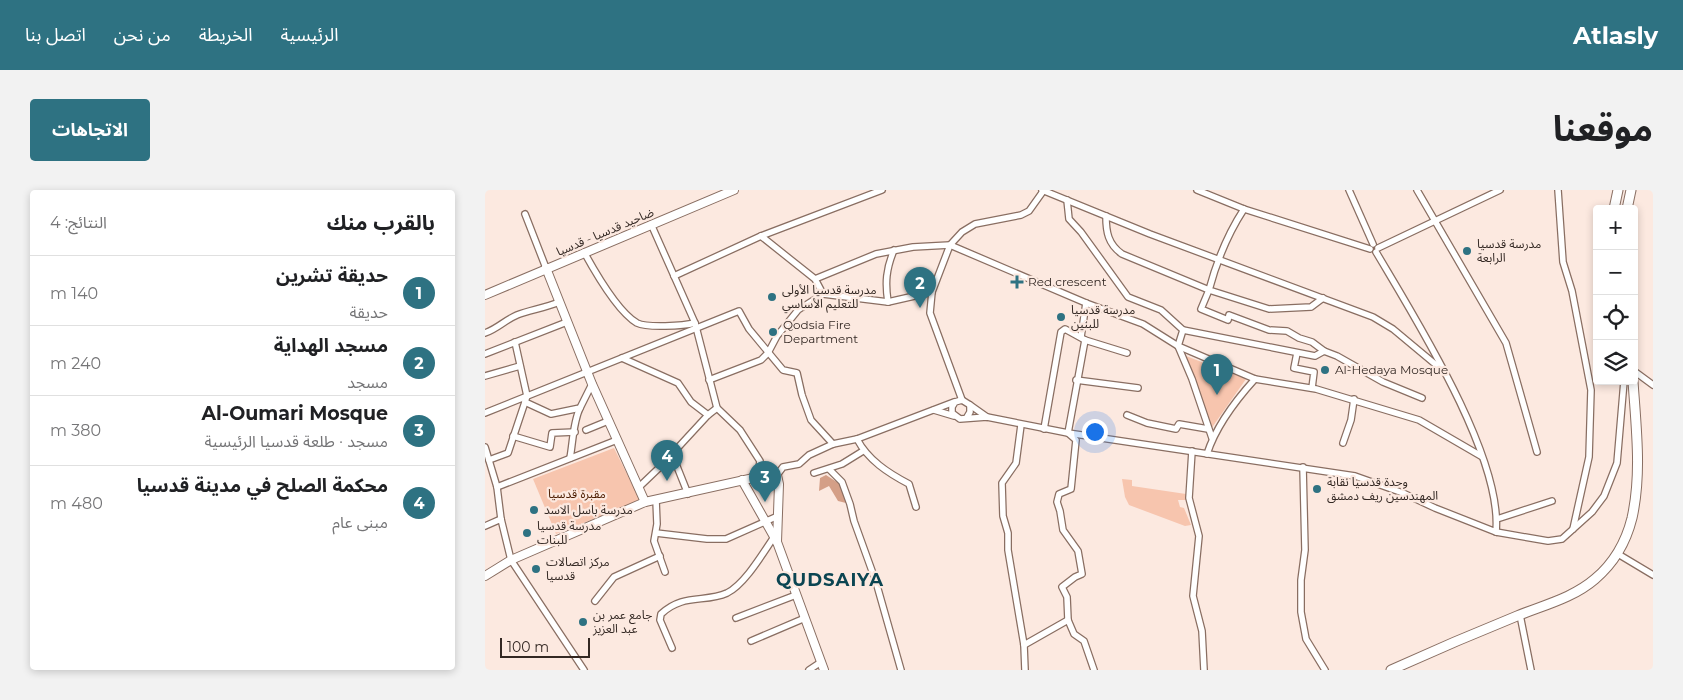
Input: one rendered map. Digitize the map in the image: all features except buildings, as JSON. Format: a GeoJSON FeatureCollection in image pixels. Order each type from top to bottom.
{"type":"FeatureCollection","features":[{"type":"Feature","properties":{"kind":"main road","name":"ضاحيد قدسيا - قدسيا"},"geometry":{"type":"LineString","coordinates":[[485,295],[734,190]]}},
{"type":"Feature","properties":{"kind":"main road"},"geometry":{"type":"LineString","coordinates":[[1615,205],[1618,190]]}},
{"type":"Feature","properties":{"kind":"main road"},"geometry":{"type":"LineString","coordinates":[[1628,205],[1631,190]]}},
{"type":"Feature","properties":{"kind":"main road"},"geometry":{"type":"LineString","coordinates":[[546,268],[592,384],[645,502]]}},
{"type":"Feature","properties":{"kind":"main road"},"geometry":{"type":"LineString","coordinates":[[1391,670],[1580,590],[1596,578],[1618,554],[1632,518],[1637,481],[1638,458],[1633,385]]}},
{"type":"Feature","properties":{"kind":"main road"},"geometry":{"type":"LineString","coordinates":[[485,576],[511,560],[645,502],[751,478],[777,475],[778,516],[775,539]]}},
{"type":"Feature","properties":{"kind":"main road"},"geometry":{"type":"LineString","coordinates":[[742,480],[775,539],[822,666]]}},
{"type":"Feature","properties":{"kind":"street"},"geometry":{"type":"LineString","coordinates":[[674,276],[761,236],[882,190]]}},
{"type":"Feature","properties":{"kind":"street"},"geometry":{"type":"LineString","coordinates":[[987,417],[962,400],[930,313],[932,292],[950,244],[962,232],[975,224],[1021,215],[1029,211],[1043,190],[1106,216],[1373,317],[1443,370]]}},
{"type":"Feature","properties":{"kind":"street"},"geometry":{"type":"LineString","coordinates":[[1197,190],[1244,209],[1375,248],[1435,223],[1500,190]]}},
{"type":"Feature","properties":{"kind":"street"},"geometry":{"type":"LineString","coordinates":[[1349,190],[1375,248],[1437,356],[1481,456],[1497,519],[1496,532]]}},
{"type":"Feature","properties":{"kind":"street"},"geometry":{"type":"LineString","coordinates":[[1417,190],[1506,343],[1537,452]]}},
{"type":"Feature","properties":{"kind":"street"},"geometry":{"type":"LineString","coordinates":[[1557,190],[1563,262],[1573,291],[1591,390],[1589,457],[1573,529]]}},
{"type":"Feature","properties":{"kind":"street"},"geometry":{"type":"LineString","coordinates":[[1067,200],[1069,219],[1128,296],[1161,310],[1183,330],[1315,356],[1324,351]]}},
{"type":"Feature","properties":{"kind":"street"},"geometry":{"type":"LineString","coordinates":[[1244,209],[1231,229],[1218,259],[1201,310],[1228,320],[1229,315],[1269,330],[1287,331],[1299,338],[1312,342],[1324,351],[1337,356],[1383,382],[1421,398]]}},
{"type":"Feature","properties":{"kind":"street"},"geometry":{"type":"LineString","coordinates":[[525,214],[546,268]]}},
{"type":"Feature","properties":{"kind":"street"},"geometry":{"type":"LineString","coordinates":[[1106,216],[1106,233],[1114,248],[1121,254],[1209,290],[1269,309],[1311,307],[1323,298]]}},
{"type":"Feature","properties":{"kind":"street"},"geometry":{"type":"LineString","coordinates":[[651,224],[696,326],[717,408],[740,430],[760,461],[759,468],[751,478]]}},
{"type":"Feature","properties":{"kind":"street"},"geometry":{"type":"LineString","coordinates":[[761,236],[815,279],[823,294]]}},
{"type":"Feature","properties":{"kind":"street"},"geometry":{"type":"LineString","coordinates":[[815,279],[877,254],[895,250],[950,244],[1086,304],[1143,324],[1178,346],[1255,379],[1312,388],[1419,420],[1481,456]]}},
{"type":"Feature","properties":{"kind":"street"},"geometry":{"type":"LineString","coordinates":[[888,302],[885,284],[888,266],[895,250]]}},
{"type":"Feature","properties":{"kind":"street"},"geometry":{"type":"LineString","coordinates":[[585,252],[603,284],[630,318],[639,324],[696,326]]}},
{"type":"Feature","properties":{"kind":"street"},"geometry":{"type":"LineString","coordinates":[[709,380],[761,360],[769,353],[777,336],[797,310],[823,294],[888,302],[932,292]]}},
{"type":"Feature","properties":{"kind":"street"},"geometry":{"type":"LineString","coordinates":[[485,333],[516,316],[538,311],[559,302]]}},
{"type":"Feature","properties":{"kind":"street"},"geometry":{"type":"LineString","coordinates":[[1067,433],[1083,339],[1086,304]]}},
{"type":"Feature","properties":{"kind":"street"},"geometry":{"type":"LineString","coordinates":[[485,413],[696,326],[739,311],[783,370],[797,373],[811,420],[833,444]]}},
{"type":"Feature","properties":{"kind":"street"},"geometry":{"type":"LineString","coordinates":[[485,354],[567,322]]}},
{"type":"Feature","properties":{"kind":"street"},"geometry":{"type":"LineString","coordinates":[[1043,429],[1061,332],[1065,329],[1083,339],[1127,353]]}},
{"type":"Feature","properties":{"kind":"street"},"geometry":{"type":"LineString","coordinates":[[1183,330],[1178,346],[1192,379],[1212,438]]}},
{"type":"Feature","properties":{"kind":"street"},"geometry":{"type":"LineString","coordinates":[[489,460],[508,453],[527,396],[515,342]]}},
{"type":"Feature","properties":{"kind":"street"},"geometry":{"type":"LineString","coordinates":[[1297,353],[1294,368],[1313,371],[1315,375],[1312,388]]}},
{"type":"Feature","properties":{"kind":"street"},"geometry":{"type":"LineString","coordinates":[[622,358],[679,383],[691,402],[708,414]]}},
{"type":"Feature","properties":{"kind":"street"},"geometry":{"type":"LineString","coordinates":[[485,376],[521,366]]}},
{"type":"Feature","properties":{"kind":"street"},"geometry":{"type":"LineString","coordinates":[[1638,374],[1653,385]]}},
{"type":"Feature","properties":{"kind":"street"},"geometry":{"type":"LineString","coordinates":[[1207,454],[1212,438],[1242,394],[1255,379]]}},
{"type":"Feature","properties":{"kind":"street"},"geometry":{"type":"LineString","coordinates":[[1076,380],[1138,388]]}},
{"type":"Feature","properties":{"kind":"street"},"geometry":{"type":"LineString","coordinates":[[570,458],[576,416],[592,384]]}},
{"type":"Feature","properties":{"kind":"street"},"geometry":{"type":"LineString","coordinates":[[934,410],[960,419],[987,417],[1021,426],[1355,476],[1403,493],[1496,532],[1548,541],[1562,538],[1592,512],[1611,481],[1620,446],[1624,385]]}},
{"type":"Feature","properties":{"kind":"street"},"geometry":{"type":"LineString","coordinates":[[1343,443],[1351,420],[1354,399]]}},
{"type":"Feature","properties":{"kind":"street"},"geometry":{"type":"LineString","coordinates":[[777,475],[783,467],[799,464],[809,454],[833,444],[857,439],[962,400]]}},
{"type":"Feature","properties":{"kind":"street"},"geometry":{"type":"LineString","coordinates":[[525,402],[551,414],[580,408]]}},
{"type":"Feature","properties":{"kind":"street"},"geometry":{"type":"LineString","coordinates":[[954,416],[952,410],[955,402]]}},
{"type":"Feature","properties":{"kind":"street"},"geometry":{"type":"LineString","coordinates":[[967,417],[971,412],[969,405]]}},
{"type":"Feature","properties":{"kind":"street"},"geometry":{"type":"LineString","coordinates":[[638,488],[708,414],[717,408]]}},
{"type":"Feature","properties":{"kind":"street"},"geometry":{"type":"LineString","coordinates":[[1127,415],[1147,423],[1176,430],[1179,424],[1208,428]]}},
{"type":"Feature","properties":{"kind":"street"},"geometry":{"type":"LineString","coordinates":[[586,430],[608,420]]}},
{"type":"Feature","properties":{"kind":"street"},"geometry":{"type":"LineString","coordinates":[[1021,426],[1016,463],[1002,483],[1003,516],[1008,533],[1024,646],[1025,670]]}},
{"type":"Feature","properties":{"kind":"street"},"geometry":{"type":"LineString","coordinates":[[513,436],[550,447],[552,433],[575,432]]}},
{"type":"Feature","properties":{"kind":"street"},"geometry":{"type":"LineString","coordinates":[[1067,433],[1076,440],[1071,489],[1059,494],[1057,502],[1061,511],[1063,530],[1078,552],[1082,574],[1075,576],[1062,587],[1067,597],[1068,620],[1074,634],[1084,641],[1094,670]]}},
{"type":"Feature","properties":{"kind":"street"},"geometry":{"type":"LineString","coordinates":[[857,439],[863,451],[889,474],[909,484],[916,507]]}},
{"type":"Feature","properties":{"kind":"street"},"geometry":{"type":"LineString","coordinates":[[497,486],[617,440]]}},
{"type":"Feature","properties":{"kind":"street"},"geometry":{"type":"LineString","coordinates":[[485,447],[497,486],[501,519],[511,560],[583,670]]}},
{"type":"Feature","properties":{"kind":"street"},"geometry":{"type":"LineString","coordinates":[[814,473],[842,464],[863,451]]}},
{"type":"Feature","properties":{"kind":"street"},"geometry":{"type":"LineString","coordinates":[[1193,451],[1189,498],[1199,536],[1193,596],[1202,631],[1204,670]]}},
{"type":"Feature","properties":{"kind":"street"},"geometry":{"type":"LineString","coordinates":[[672,454],[687,494]]}},
{"type":"Feature","properties":{"kind":"street"},"geometry":{"type":"LineString","coordinates":[[1303,467],[1305,550],[1301,580],[1301,612],[1306,639],[1325,670]]}},
{"type":"Feature","properties":{"kind":"street"},"geometry":{"type":"LineString","coordinates":[[829,468],[842,482],[850,504],[853,521],[876,582],[901,670]]}},
{"type":"Feature","properties":{"kind":"street"},"geometry":{"type":"LineString","coordinates":[[656,500],[656,533],[654,541],[665,572]]}},
{"type":"Feature","properties":{"kind":"street"},"geometry":{"type":"LineString","coordinates":[[1497,519],[1552,502]]}},
{"type":"Feature","properties":{"kind":"street"},"geometry":{"type":"LineString","coordinates":[[656,533],[707,539],[725,538],[778,516]]}},
{"type":"Feature","properties":{"kind":"street"},"geometry":{"type":"LineString","coordinates":[[485,526],[501,519]]}},
{"type":"Feature","properties":{"kind":"street"},"geometry":{"type":"LineString","coordinates":[[672,648],[660,620],[661,614],[679,602],[728,593],[775,539]]}},
{"type":"Feature","properties":{"kind":"street"},"geometry":{"type":"LineString","coordinates":[[1618,554],[1653,574]]}},
{"type":"Feature","properties":{"kind":"street"},"geometry":{"type":"LineString","coordinates":[[595,601],[613,576],[660,556]]}},
{"type":"Feature","properties":{"kind":"street"},"geometry":{"type":"LineString","coordinates":[[736,618],[797,595]]}},
{"type":"Feature","properties":{"kind":"street"},"geometry":{"type":"LineString","coordinates":[[1519,615],[1531,670]]}},
{"type":"Feature","properties":{"kind":"street"},"geometry":{"type":"LineString","coordinates":[[751,641],[805,618]]}},
{"type":"Feature","properties":{"kind":"street"},"geometry":{"type":"LineString","coordinates":[[1024,646],[1068,620]]}},
{"type":"Feature","properties":{"kind":"street"},"geometry":{"type":"LineString","coordinates":[[809,670],[822,666]]}},
{"type":"Feature","properties":{"kind":"green space"},"geometry":{"type":"Polygon","coordinates":[[[1186,356],[1246,379],[1211,429],[1186,356]]]}},
{"type":"Feature","properties":{"kind":"green space","name":"مقبرة قدسيا"},"geometry":{"type":"Polygon","coordinates":[[[614,448],[640,500],[556,534],[533,479],[614,448]]]}},
{"type":"Feature","properties":{"kind":"green space"},"geometry":{"type":"Polygon","coordinates":[[[1122,479],[1132,480],[1132,486],[1186,494],[1186,500],[1178,500],[1180,507],[1184,508],[1191,525],[1185,526],[1129,505],[1125,497],[1122,479]]]}},
{"type":"Feature","properties":{"kind":"shaded area"},"geometry":{"type":"Polygon","coordinates":[[[826,475],[843,486],[846,503],[838,501],[829,486],[819,491],[820,478],[826,475]]]}},
{"type":"Feature","properties":{"kind":"place","name":"مدرسة قدسيا الرابعة"},"geometry":{"type":"Point","coordinates":[1467,251]}},
{"type":"Feature","properties":{"kind":"place","name":"Red crescent"},"geometry":{"type":"Point","coordinates":[1017,282]}},
{"type":"Feature","properties":{"kind":"place","name":"مدرسة قدسيا الأولى للتعليم الأساسي"},"geometry":{"type":"Point","coordinates":[772,297]}},
{"type":"Feature","properties":{"kind":"place","name":"مسجد الهداية"},"geometry":{"type":"Point","coordinates":[920,308]}},
{"type":"Feature","properties":{"kind":"place","name":"مدرسة قدسيا للبنين"},"geometry":{"type":"Point","coordinates":[1061,317]}},
{"type":"Feature","properties":{"kind":"place","name":"Qodsia Fire Department"},"geometry":{"type":"Point","coordinates":[773,332]}},
{"type":"Feature","properties":{"kind":"place","name":"Al-Hedaya Mosque"},"geometry":{"type":"Point","coordinates":[1325,370]}},
{"type":"Feature","properties":{"kind":"place","name":"حديقة تشرين"},"geometry":{"type":"Point","coordinates":[1217,395]}},
{"type":"Feature","properties":{"kind":"place","name":"محكمة الصلح في مدينة قدسيا"},"geometry":{"type":"Point","coordinates":[667,481]}},
{"type":"Feature","properties":{"kind":"place","name":"وحدة قدسيا نقابة المهندسين ريف دمشق"},"geometry":{"type":"Point","coordinates":[1317,489]}},
{"type":"Feature","properties":{"kind":"place","name":"Al-Oumari Mosque"},"geometry":{"type":"Point","coordinates":[765,502]}},
{"type":"Feature","properties":{"kind":"place","name":"مدرسة باسل الاسد"},"geometry":{"type":"Point","coordinates":[534,510]}},
{"type":"Feature","properties":{"kind":"place","name":"مدرسة قدسيا للبنات"},"geometry":{"type":"Point","coordinates":[527,533]}},
{"type":"Feature","properties":{"kind":"place","name":"مركز اتصالات قدسيا"},"geometry":{"type":"Point","coordinates":[536,569]}},
{"type":"Feature","properties":{"kind":"place","name":"جامع عمر بن عبد العزيز"},"geometry":{"type":"Point","coordinates":[583,622]}},
{"type":"Feature","properties":{"kind":"district","name":"QUDSAIYA"},"geometry":{"type":"Point","coordinates":[830,580]}}]}
